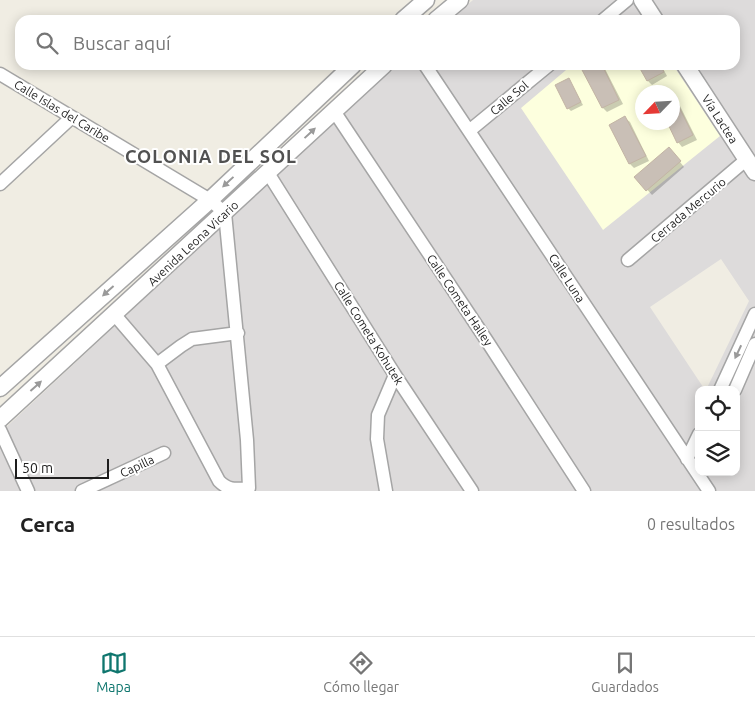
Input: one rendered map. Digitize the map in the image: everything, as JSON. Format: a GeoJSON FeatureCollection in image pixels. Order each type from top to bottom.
{"type":"FeatureCollection","features":[{"type":"Feature","properties":{"kind":"street"},"geometry":{"type":"LineString","coordinates":[[409,15],[426,0]]}},
{"type":"Feature","properties":{"kind":"street"},"geometry":{"type":"LineString","coordinates":[[442,15],[460,0]]}},
{"type":"Feature","properties":{"kind":"street"},"geometry":{"type":"LineString","coordinates":[[609,15],[627,0]]}},
{"type":"Feature","properties":{"kind":"street"},"geometry":{"type":"LineString","coordinates":[[642,0],[652,15]]}},
{"type":"Feature","properties":{"kind":"street","name":"Avenida Leona Vicario"},"geometry":{"type":"LineString","coordinates":[[0,388],[210,200],[348,70]]}},
{"type":"Feature","properties":{"kind":"street","name":"Avenida Leona Vicario"},"geometry":{"type":"LineString","coordinates":[[0,419],[379,70]]}},
{"type":"Feature","properties":{"kind":"street","name":"Calle Luna"},"geometry":{"type":"LineString","coordinates":[[428,70],[687,459],[695,467]]}},
{"type":"Feature","properties":{"kind":"street","name":"Calle Sol"},"geometry":{"type":"LineString","coordinates":[[470,131],[543,70]]}},
{"type":"Feature","properties":{"kind":"street","name":"Vía Lactea"},"geometry":{"type":"LineString","coordinates":[[688,70],[751,166]]}},
{"type":"Feature","properties":{"kind":"street","name":"Calle Islas del Caribe"},"geometry":{"type":"LineString","coordinates":[[0,74],[210,200],[225,213]]}},
{"type":"Feature","properties":{"kind":"street","name":"Calle Cometa Halley"},"geometry":{"type":"LineString","coordinates":[[334,111],[482,332],[584,491]]}},
{"type":"Feature","properties":{"kind":"street"},"geometry":{"type":"LineString","coordinates":[[0,184],[72,117]]}},
{"type":"Feature","properties":{"kind":"street","name":"Cerrada Mercurio"},"geometry":{"type":"LineString","coordinates":[[628,260],[751,166]]}},
{"type":"Feature","properties":{"kind":"street","name":"Calle Cometa Kohutek"},"geometry":{"type":"LineString","coordinates":[[268,173],[395,375],[472,491]]}},
{"type":"Feature","properties":{"kind":"street"},"geometry":{"type":"LineString","coordinates":[[114,314],[157,364],[219,481],[225,487],[249,490],[238,332],[225,213]]}},
{"type":"Feature","properties":{"kind":"street"},"geometry":{"type":"LineString","coordinates":[[722,386],[755,314]]}},
{"type":"Feature","properties":{"kind":"street"},"geometry":{"type":"LineString","coordinates":[[157,364],[192,339],[238,332]]}},
{"type":"Feature","properties":{"kind":"street"},"geometry":{"type":"LineString","coordinates":[[737,386],[755,344]]}},
{"type":"Feature","properties":{"kind":"street"},"geometry":{"type":"LineString","coordinates":[[386,491],[377,439],[378,415],[395,375]]}},
{"type":"Feature","properties":{"kind":"street"},"geometry":{"type":"LineString","coordinates":[[0,430],[28,491]]}},
{"type":"Feature","properties":{"kind":"street"},"geometry":{"type":"LineString","coordinates":[[687,459],[695,442]]}},
{"type":"Feature","properties":{"kind":"street","name":"Capilla"},"geometry":{"type":"LineString","coordinates":[[82,491],[164,453]]}},
{"type":"Feature","properties":{"kind":"street","name":"Calle Luna"},"geometry":{"type":"LineString","coordinates":[[701,476],[709,491]]}},
{"type":"Feature","properties":{"kind":"shaded area"},"geometry":{"type":"Polygon","coordinates":[[[473,0],[755,0],[755,491],[0,491],[0,433],[390,70],[740,70],[740,15],[455,15],[473,0]],[[721,259],[650,307],[702,386],[695,386],[695,476],[740,476],[740,386],[708,386],[749,301],[721,259]]]}},
{"type":"Feature","properties":{"kind":"shaded area"},"geometry":{"type":"Polygon","coordinates":[[[566,70],[676,70],[720,136],[603,230],[521,108],[566,70]]]}},
{"type":"Feature","properties":{"kind":"building"},"geometry":{"type":"Polygon","coordinates":[[[582,70],[604,70],[619,100],[602,108],[582,70]]]}},
{"type":"Feature","properties":{"kind":"building"},"geometry":{"type":"Polygon","coordinates":[[[641,70],[663,70],[664,72],[647,81],[641,70]]]}},
{"type":"Feature","properties":{"kind":"building"},"geometry":{"type":"Polygon","coordinates":[[[569,78],[581,102],[567,109],[555,85],[569,78]]]}},
{"type":"Feature","properties":{"kind":"building"},"geometry":{"type":"Polygon","coordinates":[[[680,109],[693,135],[677,143],[671,130],[680,130],[680,109]]]}},
{"type":"Feature","properties":{"kind":"building"},"geometry":{"type":"Polygon","coordinates":[[[625,116],[646,156],[629,164],[609,125],[625,116]]]}},
{"type":"Feature","properties":{"kind":"building"},"geometry":{"type":"Polygon","coordinates":[[[669,147],[681,161],[646,191],[634,177],[669,147]]]}},
{"type":"Feature","properties":{"kind":"district","name":"COLONIA DEL SOL"},"geometry":{"type":"Point","coordinates":[211,156]}}]}
